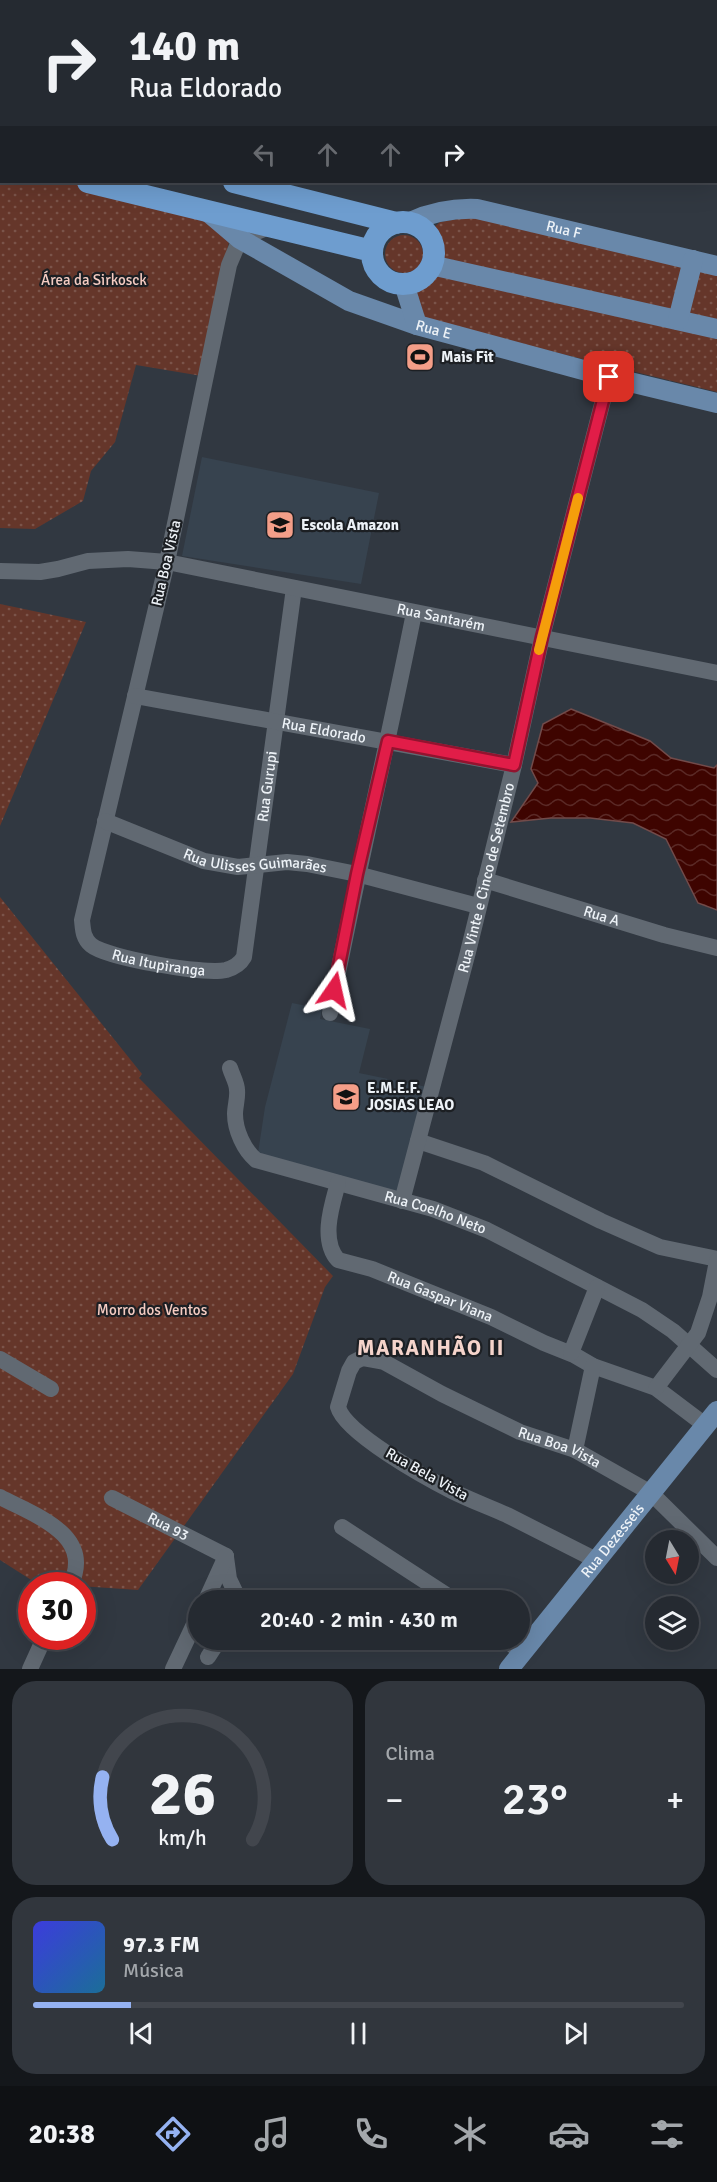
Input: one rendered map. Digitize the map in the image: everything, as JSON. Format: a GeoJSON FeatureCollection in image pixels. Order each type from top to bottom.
{"type":"FeatureCollection","features":[{"type":"Feature","properties":{"kind":"highway"},"geometry":{"type":"LineString","coordinates":[[92,183],[372,251]]}},
{"type":"Feature","properties":{"kind":"highway"},"geometry":{"type":"LineString","coordinates":[[238,183],[403,222],[418,226],[431,239],[434,256],[426,274],[404,284],[385,278],[377,271],[372,251],[379,233],[386,226],[403,222]]}},
{"type":"Feature","properties":{"kind":"main road","name":"Rua F"},"geometry":{"type":"LineString","coordinates":[[403,222],[458,208],[477,209],[717,266]]}},
{"type":"Feature","properties":{"kind":"main road","name":"Rua E"},"geometry":{"type":"LineString","coordinates":[[207,211],[240,239],[349,301],[417,325],[609,377],[717,403]]}},
{"type":"Feature","properties":{"kind":"main road"},"geometry":{"type":"LineString","coordinates":[[678,320],[693,260]]}},
{"type":"Feature","properties":{"kind":"main road"},"geometry":{"type":"LineString","coordinates":[[431,265],[717,329]]}},
{"type":"Feature","properties":{"kind":"main road"},"geometry":{"type":"LineString","coordinates":[[404,284],[417,325]]}},
{"type":"Feature","properties":{"kind":"main road","name":"Rua Dezesseis"},"geometry":{"type":"LineString","coordinates":[[509,1669],[711,1418]]}},
{"type":"Feature","properties":{"kind":"street"},"geometry":{"type":"LineString","coordinates":[[240,239],[271,226]]}},
{"type":"Feature","properties":{"kind":"street","name":"Rua Boa Vista"},"geometry":{"type":"LineString","coordinates":[[82,920],[167,562],[229,265],[240,239]]}},
{"type":"Feature","properties":{"kind":"street","name":"Rua Vinte e Cinco de Setembro"},"geometry":{"type":"LineString","coordinates":[[402,1201],[468,952],[514,765],[542,637],[609,377]]}},
{"type":"Feature","properties":{"kind":"street","name":"Rua Santarém"},"geometry":{"type":"LineString","coordinates":[[0,571],[40,572],[88,561],[128,559],[167,562],[717,673]]}},
{"type":"Feature","properties":{"kind":"street","name":"Rua Gurupi"},"geometry":{"type":"LineString","coordinates":[[245,951],[294,588]]}},
{"type":"Feature","properties":{"kind":"street"},"geometry":{"type":"LineString","coordinates":[[330,1013],[357,874],[388,741],[414,613]]}},
{"type":"Feature","properties":{"kind":"street","name":"Rua Eldorado"},"geometry":{"type":"LineString","coordinates":[[135,696],[514,765]]}},
{"type":"Feature","properties":{"kind":"street","name":"Rua Ulisses Guimarães"},"geometry":{"type":"LineString","coordinates":[[105,821],[204,861],[238,867],[287,862],[307,864],[357,874],[478,906]]}},
{"type":"Feature","properties":{"kind":"street","name":"Rua A"},"geometry":{"type":"LineString","coordinates":[[485,880],[664,935],[717,948]]}},
{"type":"Feature","properties":{"kind":"street","name":"Rua Itupiranga"},"geometry":{"type":"LineString","coordinates":[[82,920],[84,938],[92,946],[110,953],[194,971],[225,970],[235,967],[241,961],[245,951]]}},
{"type":"Feature","properties":{"kind":"street","name":"Rua Coelho Neto"},"geometry":{"type":"LineString","coordinates":[[230,1068],[238,1092],[235,1115],[244,1146],[256,1160],[433,1209],[487,1230],[642,1310],[673,1331],[717,1370]]}},
{"type":"Feature","properties":{"kind":"street"},"geometry":{"type":"LineString","coordinates":[[418,1141],[484,1163],[601,1221],[660,1247],[717,1260],[710,1297],[698,1333],[656,1388]]}},
{"type":"Feature","properties":{"kind":"street","name":"Rua Gaspar Viana"},"geometry":{"type":"LineString","coordinates":[[338,1183],[330,1216],[329,1236],[332,1250],[338,1260],[394,1277],[491,1317],[544,1343],[571,1353],[593,1366],[656,1388],[711,1418]]}},
{"type":"Feature","properties":{"kind":"street"},"geometry":{"type":"LineString","coordinates":[[571,1353],[597,1287]]}},
{"type":"Feature","properties":{"kind":"street","name":"Rua Bela Vista"},"geometry":{"type":"LineString","coordinates":[[384,1362],[362,1358],[354,1362],[338,1407],[344,1420],[389,1455],[453,1492],[499,1511],[598,1561]]}},
{"type":"Feature","properties":{"kind":"street"},"geometry":{"type":"LineString","coordinates":[[0,1359],[51,1389]]}},
{"type":"Feature","properties":{"kind":"street","name":"Rua Boa Vista"},"geometry":{"type":"LineString","coordinates":[[384,1362],[442,1394],[520,1432],[575,1450],[651,1493],[717,1558]]}},
{"type":"Feature","properties":{"kind":"street"},"geometry":{"type":"LineString","coordinates":[[575,1450],[593,1366]]}},
{"type":"Feature","properties":{"kind":"street"},"geometry":{"type":"LineString","coordinates":[[0,1497],[46,1521],[71,1543],[76,1551],[77,1561],[74,1572]]}},
{"type":"Feature","properties":{"kind":"street","name":"Rua 93"},"geometry":{"type":"LineString","coordinates":[[112,1498],[226,1556]]}},
{"type":"Feature","properties":{"kind":"street"},"geometry":{"type":"LineString","coordinates":[[342,1527],[439,1590]]}},
{"type":"Feature","properties":{"kind":"street"},"geometry":{"type":"LineString","coordinates":[[211,1590],[226,1556]]}},
{"type":"Feature","properties":{"kind":"street"},"geometry":{"type":"LineString","coordinates":[[226,1556],[229,1579],[234,1590]]}},
{"type":"Feature","properties":{"kind":"street"},"geometry":{"type":"LineString","coordinates":[[173,1669],[188,1637]]}},
{"type":"Feature","properties":{"kind":"street"},"geometry":{"type":"LineString","coordinates":[[30,1669],[39,1650]]}},
{"type":"Feature","properties":{"kind":"street"},"geometry":{"type":"LineString","coordinates":[[208,1657],[213,1650]]}},
{"type":"Feature","properties":{"kind":"street"},"geometry":{"type":"LineString","coordinates":[[518,1650],[522,1653]]}},
{"type":"Feature","properties":{"kind":"shaded area","name":"Escola Amazon"},"geometry":{"type":"Polygon","coordinates":[[[202,457],[379,493],[361,584],[182,556],[202,457]]]}},
{"type":"Feature","properties":{"kind":"shaded area","name":"E.M.E.F. JOSIAS LEAO"},"geometry":{"type":"Polygon","coordinates":[[[292,1003],[322,1009],[320,1019],[370,1029],[359,1073],[427,1087],[398,1193],[258,1153],[265,1107],[292,1003]]]}},
{"type":"Feature","properties":{"kind":"green space","name":"Área da Sirkosck"},"geometry":{"type":"Polygon","coordinates":[[[0,183],[92,183],[234,217],[202,376],[136,365],[115,442],[91,471],[83,501],[35,529],[0,528],[0,183]]]}},
{"type":"Feature","properties":{"kind":"green space"},"geometry":{"type":"Polygon","coordinates":[[[475,216],[717,275],[717,326],[443,260],[428,233],[440,222],[475,216]]]}},
{"type":"Feature","properties":{"kind":"green space"},"geometry":{"type":"Polygon","coordinates":[[[404,235],[411,236],[417,241],[422,247],[422,261],[417,267],[411,272],[404,273],[397,272],[391,267],[386,261],[385,254],[386,247],[391,241],[397,236],[404,235]]]}},
{"type":"Feature","properties":{"kind":"green space"},"geometry":{"type":"Polygon","coordinates":[[[431,265],[717,339],[717,392],[423,320],[416,299],[417,280],[431,265]]]}},
{"type":"Feature","properties":{"kind":"green space"},"geometry":{"type":"Polygon","coordinates":[[[0,604],[86,622],[0,826],[0,604]]]}},
{"type":"Feature","properties":{"kind":"green space","name":"Morro dos Ventos"},"geometry":{"type":"Polygon","coordinates":[[[0,897],[142,1074],[139,1078],[333,1276],[325,1287],[293,1374],[138,1590],[96,1587],[96,1572],[19,1572],[0,1560],[0,897]]]}},
{"type":"Feature","properties":{"kind":"water"},"geometry":{"type":"Polygon","coordinates":[[[571,709],[650,741],[671,758],[714,768],[717,765],[717,910],[698,903],[666,839],[633,823],[590,818],[551,818],[511,822],[538,783],[531,769],[543,724],[571,709]]]}},
{"type":"Feature","properties":{"kind":"slow traffic"},"geometry":{"type":"LineString","coordinates":[[539,650],[578,498]]}},
{"type":"Feature","properties":{"kind":"place","name":"Mais Fit"},"geometry":{"type":"Point","coordinates":[420,357]}},
{"type":"Feature","properties":{"kind":"place","name":"Escola Amazon"},"geometry":{"type":"Point","coordinates":[280,525]}},
{"type":"Feature","properties":{"kind":"place","name":"E.M.E.F. JOSIAS LEAO"},"geometry":{"type":"Point","coordinates":[346,1097]}},
{"type":"Feature","properties":{"kind":"district","name":"MARANHÃO II"},"geometry":{"type":"Point","coordinates":[431,1348]}},
{"type":"Feature","properties":{"kind":"route"},"geometry":{"type":"LineString","coordinates":[[334,990],[357,874],[388,741],[514,765],[542,637],[609,377]]}}]}
